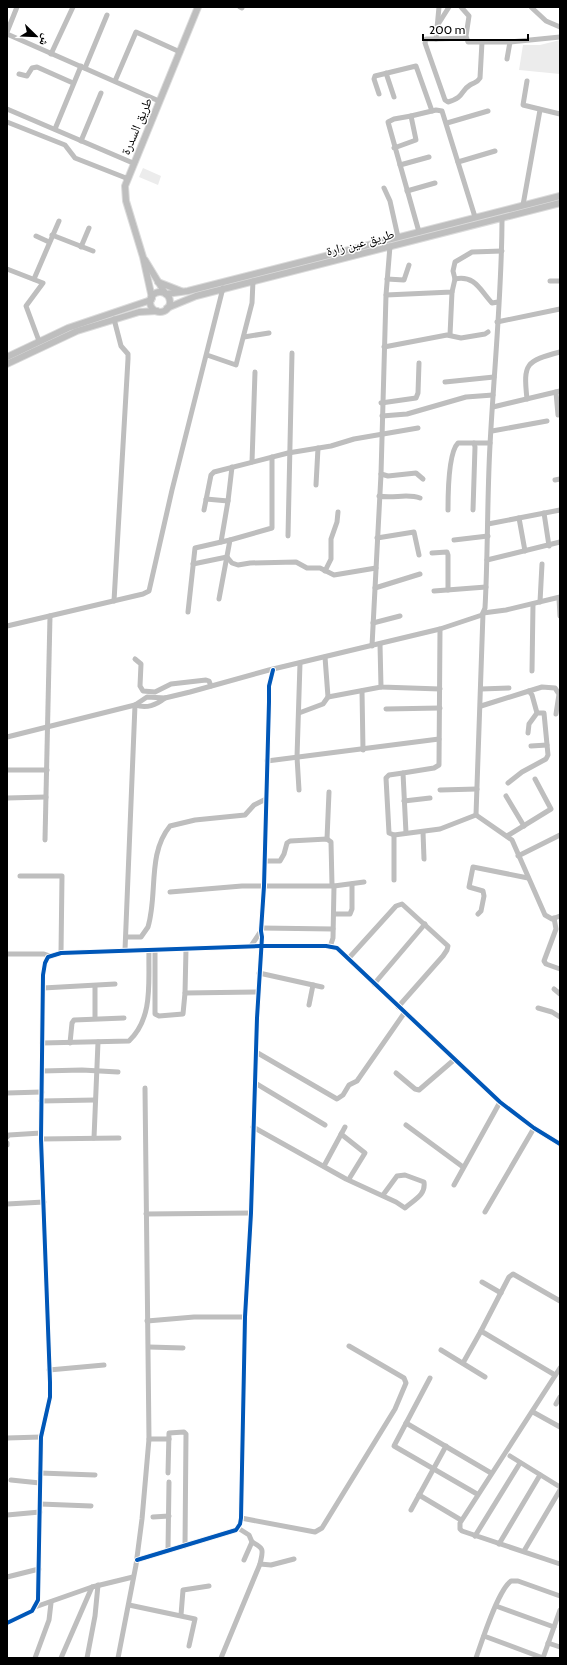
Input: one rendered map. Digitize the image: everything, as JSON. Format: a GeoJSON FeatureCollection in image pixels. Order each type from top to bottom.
{"type":"FeatureCollection","features":[{"type":"Feature","properties":{"kind":"main road","name":"طريق السدرة"},"geometry":{"type":"LineString","coordinates":[[143,257],[126,201],[124,189],[126,178],[198,7]]}},
{"type":"Feature","properties":{"kind":"main road","name":"طريق عين زارة"},"geometry":{"type":"LineString","coordinates":[[165,293],[176,293],[560,196]]}},
{"type":"Feature","properties":{"kind":"main road","name":"طريق عين زارة"},"geometry":{"type":"LineString","coordinates":[[167,308],[181,301],[223,288],[560,203]]}},
{"type":"Feature","properties":{"kind":"main road"},"geometry":{"type":"LineString","coordinates":[[7,364],[68,334],[144,311],[161,311],[167,308],[170,301],[143,257]]}},
{"type":"Feature","properties":{"kind":"main road"},"geometry":{"type":"LineString","coordinates":[[143,257],[152,306],[157,310]]}},
{"type":"Feature","properties":{"kind":"main road"},"geometry":{"type":"LineString","coordinates":[[158,282],[184,291]]}},
{"type":"Feature","properties":{"kind":"main road"},"geometry":{"type":"LineString","coordinates":[[7,357],[76,325],[141,304],[151,299],[158,292],[165,293]]}},
{"type":"Feature","properties":{"kind":"main road"},"geometry":{"type":"LineString","coordinates":[[176,293],[177,299],[181,301]]}},
{"type":"Feature","properties":{"kind":"main road"},"geometry":{"type":"LineString","coordinates":[[141,304],[144,306],[144,311]]}},
{"type":"Feature","properties":{"kind":"street"},"geometry":{"type":"LineString","coordinates":[[17,7],[7,33],[51,54],[159,100]]}},
{"type":"Feature","properties":{"kind":"street"},"geometry":{"type":"LineString","coordinates":[[51,54],[73,7]]}},
{"type":"Feature","properties":{"kind":"street"},"geometry":{"type":"LineString","coordinates":[[436,39],[439,7]]}},
{"type":"Feature","properties":{"kind":"street"},"geometry":{"type":"LineString","coordinates":[[436,27],[449,7]]}},
{"type":"Feature","properties":{"kind":"street"},"geometry":{"type":"LineString","coordinates":[[461,7],[469,16],[466,38],[468,42],[510,42],[560,37]]}},
{"type":"Feature","properties":{"kind":"street"},"geometry":{"type":"LineString","coordinates":[[531,7],[546,21],[560,27]]}},
{"type":"Feature","properties":{"kind":"street"},"geometry":{"type":"LineString","coordinates":[[55,129],[73,83],[83,67],[107,16]]}},
{"type":"Feature","properties":{"kind":"street"},"geometry":{"type":"LineString","coordinates":[[115,81],[136,32],[180,52]]}},
{"type":"Feature","properties":{"kind":"street"},"geometry":{"type":"LineString","coordinates":[[466,38],[426,39],[425,43],[445,100],[448,102],[457,100],[468,86],[478,82],[480,78],[482,42]]}},
{"type":"Feature","properties":{"kind":"street"},"geometry":{"type":"LineString","coordinates":[[507,59],[510,42]]}},
{"type":"Feature","properties":{"kind":"street"},"geometry":{"type":"LineString","coordinates":[[379,94],[374,78],[386,73],[416,66],[432,111]]}},
{"type":"Feature","properties":{"kind":"street"},"geometry":{"type":"LineString","coordinates":[[19,74],[27,76],[32,68],[37,67],[73,83]]}},
{"type":"Feature","properties":{"kind":"street"},"geometry":{"type":"LineString","coordinates":[[386,73],[394,97]]}},
{"type":"Feature","properties":{"kind":"street"},"geometry":{"type":"LineString","coordinates":[[527,81],[523,105],[560,114]]}},
{"type":"Feature","properties":{"kind":"street"},"geometry":{"type":"LineString","coordinates":[[81,141],[101,93]]}},
{"type":"Feature","properties":{"kind":"street"},"geometry":{"type":"LineString","coordinates":[[7,109],[133,163]]}},
{"type":"Feature","properties":{"kind":"street"},"geometry":{"type":"LineString","coordinates":[[419,232],[394,148],[389,121],[436,110],[442,111],[447,123],[475,217]]}},
{"type":"Feature","properties":{"kind":"street"},"geometry":{"type":"LineString","coordinates":[[523,205],[540,110]]}},
{"type":"Feature","properties":{"kind":"street"},"geometry":{"type":"LineString","coordinates":[[447,123],[488,111]]}},
{"type":"Feature","properties":{"kind":"street"},"geometry":{"type":"LineString","coordinates":[[394,148],[416,140],[411,116]]}},
{"type":"Feature","properties":{"kind":"street"},"geometry":{"type":"LineString","coordinates":[[7,122],[65,145],[75,158],[126,178]]}},
{"type":"Feature","properties":{"kind":"street"},"geometry":{"type":"LineString","coordinates":[[458,162],[495,151]]}},
{"type":"Feature","properties":{"kind":"street"},"geometry":{"type":"LineString","coordinates":[[400,165],[429,157]]}},
{"type":"Feature","properties":{"kind":"street"},"geometry":{"type":"LineString","coordinates":[[407,191],[435,183]]}},
{"type":"Feature","properties":{"kind":"street"},"geometry":{"type":"LineString","coordinates":[[384,188],[391,208],[398,237]]}},
{"type":"Feature","properties":{"kind":"street"},"geometry":{"type":"LineString","coordinates":[[476,815],[481,706],[483,613],[486,587],[488,536],[490,443],[492,431],[502,251],[502,218]]}},
{"type":"Feature","properties":{"kind":"street"},"geometry":{"type":"LineString","coordinates":[[34,279],[52,235],[60,221]]}},
{"type":"Feature","properties":{"kind":"street"},"geometry":{"type":"LineString","coordinates":[[81,247],[89,228]]}},
{"type":"Feature","properties":{"kind":"street"},"geometry":{"type":"LineString","coordinates":[[52,235],[93,252]]}},
{"type":"Feature","properties":{"kind":"street"},"geometry":{"type":"LineString","coordinates":[[36,236],[49,242]]}},
{"type":"Feature","properties":{"kind":"street"},"geometry":{"type":"LineString","coordinates":[[372,646],[380,474],[381,402],[390,246]]}},
{"type":"Feature","properties":{"kind":"street"},"geometry":{"type":"LineString","coordinates":[[450,335],[455,262],[472,252],[502,251]]}},
{"type":"Feature","properties":{"kind":"street"},"geometry":{"type":"LineString","coordinates":[[387,279],[404,280],[409,265]]}},
{"type":"Feature","properties":{"kind":"street"},"geometry":{"type":"LineString","coordinates":[[7,268],[34,279],[43,285],[26,306],[39,341]]}},
{"type":"Feature","properties":{"kind":"street"},"geometry":{"type":"LineString","coordinates":[[455,279],[462,278],[474,281],[492,303],[498,302]]}},
{"type":"Feature","properties":{"kind":"street"},"geometry":{"type":"LineString","coordinates":[[207,355],[236,365],[252,303],[253,281]]}},
{"type":"Feature","properties":{"kind":"street"},"geometry":{"type":"LineString","coordinates":[[550,281],[560,281]]}},
{"type":"Feature","properties":{"kind":"street"},"geometry":{"type":"LineString","coordinates":[[7,626],[143,594],[150,590],[170,498],[223,288]]}},
{"type":"Feature","properties":{"kind":"street"},"geometry":{"type":"LineString","coordinates":[[386,295],[452,292]]}},
{"type":"Feature","properties":{"kind":"street"},"geometry":{"type":"LineString","coordinates":[[497,322],[560,309]]}},
{"type":"Feature","properties":{"kind":"street"},"geometry":{"type":"LineString","coordinates":[[114,319],[121,346],[128,356],[114,601]]}},
{"type":"Feature","properties":{"kind":"street"},"geometry":{"type":"LineString","coordinates":[[384,347],[450,335],[461,338],[485,334],[488,332]]}},
{"type":"Feature","properties":{"kind":"street"},"geometry":{"type":"LineString","coordinates":[[244,337],[269,333]]}},
{"type":"Feature","properties":{"kind":"street"},"geometry":{"type":"LineString","coordinates":[[527,399],[525,379],[529,365],[533,360],[560,352]]}},
{"type":"Feature","properties":{"kind":"street"},"geometry":{"type":"LineString","coordinates":[[288,536],[288,453],[292,353]]}},
{"type":"Feature","properties":{"kind":"street"},"geometry":{"type":"LineString","coordinates":[[381,402],[410,400],[417,397],[419,363]]}},
{"type":"Feature","properties":{"kind":"street"},"geometry":{"type":"LineString","coordinates":[[252,462],[255,372]]}},
{"type":"Feature","properties":{"kind":"street"},"geometry":{"type":"LineString","coordinates":[[445,382],[494,376]]}},
{"type":"Feature","properties":{"kind":"street"},"geometry":{"type":"LineString","coordinates":[[493,407],[558,391],[558,415]]}},
{"type":"Feature","properties":{"kind":"street"},"geometry":{"type":"LineString","coordinates":[[382,416],[407,414],[466,397],[493,395]]}},
{"type":"Feature","properties":{"kind":"street"},"geometry":{"type":"LineString","coordinates":[[492,431],[547,421]]}},
{"type":"Feature","properties":{"kind":"street"},"geometry":{"type":"LineString","coordinates":[[204,510],[212,473],[288,453],[318,448],[354,439],[418,428]]}},
{"type":"Feature","properties":{"kind":"street"},"geometry":{"type":"LineString","coordinates":[[448,510],[447,486],[454,449],[458,443],[490,443]]}},
{"type":"Feature","properties":{"kind":"street"},"geometry":{"type":"LineString","coordinates":[[473,510],[474,443]]}},
{"type":"Feature","properties":{"kind":"street"},"geometry":{"type":"LineString","coordinates":[[316,485],[318,448]]}},
{"type":"Feature","properties":{"kind":"street"},"geometry":{"type":"LineString","coordinates":[[188,612],[195,548],[272,528],[272,457]]}},
{"type":"Feature","properties":{"kind":"street"},"geometry":{"type":"LineString","coordinates":[[221,542],[232,467]]}},
{"type":"Feature","properties":{"kind":"street"},"geometry":{"type":"LineString","coordinates":[[380,474],[388,476],[416,473],[423,479]]}},
{"type":"Feature","properties":{"kind":"street"},"geometry":{"type":"LineString","coordinates":[[379,496],[388,498],[407,496],[420,498]]}},
{"type":"Feature","properties":{"kind":"street"},"geometry":{"type":"LineString","coordinates":[[206,499],[228,501]]}},
{"type":"Feature","properties":{"kind":"street"},"geometry":{"type":"LineString","coordinates":[[488,524],[560,510]]}},
{"type":"Feature","properties":{"kind":"street"},"geometry":{"type":"LineString","coordinates":[[325,571],[331,559],[331,539],[338,522],[338,512]]}},
{"type":"Feature","properties":{"kind":"street"},"geometry":{"type":"LineString","coordinates":[[544,513],[549,546]]}},
{"type":"Feature","properties":{"kind":"street"},"geometry":{"type":"LineString","coordinates":[[519,518],[525,551]]}},
{"type":"Feature","properties":{"kind":"street"},"geometry":{"type":"LineString","coordinates":[[377,538],[414,532],[416,533],[419,555]]}},
{"type":"Feature","properties":{"kind":"street"},"geometry":{"type":"LineString","coordinates":[[454,540],[488,536]]}},
{"type":"Feature","properties":{"kind":"street"},"geometry":{"type":"LineString","coordinates":[[219,599],[230,540]]}},
{"type":"Feature","properties":{"kind":"street"},"geometry":{"type":"LineString","coordinates":[[487,560],[549,546],[560,542]]}},
{"type":"Feature","properties":{"kind":"street"},"geometry":{"type":"LineString","coordinates":[[432,553],[447,552],[448,590]]}},
{"type":"Feature","properties":{"kind":"street"},"geometry":{"type":"LineString","coordinates":[[227,557],[236,565],[296,562],[306,568],[320,568],[334,576],[376,568]]}},
{"type":"Feature","properties":{"kind":"street"},"geometry":{"type":"LineString","coordinates":[[193,564],[227,557]]}},
{"type":"Feature","properties":{"kind":"street"},"geometry":{"type":"LineString","coordinates":[[540,602],[542,564]]}},
{"type":"Feature","properties":{"kind":"street"},"geometry":{"type":"LineString","coordinates":[[375,588],[420,574]]}},
{"type":"Feature","properties":{"kind":"street"},"geometry":{"type":"LineString","coordinates":[[434,591],[486,587]]}},
{"type":"Feature","properties":{"kind":"street"},"geometry":{"type":"LineString","coordinates":[[7,737],[135,705],[147,697],[165,698],[440,629],[480,616],[483,613],[533,604],[560,597],[560,616]]}},
{"type":"Feature","properties":{"kind":"street"},"geometry":{"type":"LineString","coordinates":[[532,671],[533,604]]}},
{"type":"Feature","properties":{"kind":"street"},"geometry":{"type":"LineString","coordinates":[[44,840],[50,616]]}},
{"type":"Feature","properties":{"kind":"street"},"geometry":{"type":"LineString","coordinates":[[373,623],[400,616]]}},
{"type":"Feature","properties":{"kind":"street"},"geometry":{"type":"LineString","coordinates":[[440,629],[438,767],[389,775],[386,778],[389,833],[394,835],[440,829],[476,815]]}},
{"type":"Feature","properties":{"kind":"street"},"geometry":{"type":"LineString","coordinates":[[380,644],[381,687]]}},
{"type":"Feature","properties":{"kind":"street"},"geometry":{"type":"LineString","coordinates":[[299,713],[323,704],[328,697],[325,657]]}},
{"type":"Feature","properties":{"kind":"street"},"geometry":{"type":"LineString","coordinates":[[134,659],[141,664],[140,686],[143,691],[155,692],[171,684],[206,680],[209,681],[211,686]]}},
{"type":"Feature","properties":{"kind":"street"},"geometry":{"type":"LineString","coordinates":[[299,790],[297,758],[300,663]]}},
{"type":"Feature","properties":{"kind":"street"},"geometry":{"type":"LineString","coordinates":[[136,1560],[232,1531],[238,1528],[241,1518],[245,1317],[251,1213],[258,992],[265,861],[269,686],[273,670]]}},
{"type":"Feature","properties":{"kind":"street"},"geometry":{"type":"LineString","coordinates":[[328,697],[381,687],[440,689]]}},
{"type":"Feature","properties":{"kind":"street"},"geometry":{"type":"LineString","coordinates":[[481,706],[542,687],[555,688],[559,694],[556,714]]}},
{"type":"Feature","properties":{"kind":"street"},"geometry":{"type":"LineString","coordinates":[[481,689],[509,688]]}},
{"type":"Feature","properties":{"kind":"street"},"geometry":{"type":"LineString","coordinates":[[362,691],[363,750]]}},
{"type":"Feature","properties":{"kind":"street"},"geometry":{"type":"LineString","coordinates":[[529,691],[532,695],[537,713]]}},
{"type":"Feature","properties":{"kind":"street"},"geometry":{"type":"LineString","coordinates":[[135,705],[141,707],[154,706],[165,698]]}},
{"type":"Feature","properties":{"kind":"street"},"geometry":{"type":"LineString","coordinates":[[125,950],[135,705]]}},
{"type":"Feature","properties":{"kind":"street"},"geometry":{"type":"LineString","coordinates":[[386,709],[440,708]]}},
{"type":"Feature","properties":{"kind":"street"},"geometry":{"type":"LineString","coordinates":[[528,733],[529,724],[537,713]]}},
{"type":"Feature","properties":{"kind":"street"},"geometry":{"type":"LineString","coordinates":[[508,783],[522,772],[546,759],[548,755],[544,714],[537,713]]}},
{"type":"Feature","properties":{"kind":"street"},"geometry":{"type":"LineString","coordinates":[[267,761],[363,750],[439,739]]}},
{"type":"Feature","properties":{"kind":"street"},"geometry":{"type":"LineString","coordinates":[[531,746],[547,745]]}},
{"type":"Feature","properties":{"kind":"street"},"geometry":{"type":"LineString","coordinates":[[7,770],[46,770]]}},
{"type":"Feature","properties":{"kind":"street"},"geometry":{"type":"LineString","coordinates":[[403,773],[406,833]]}},
{"type":"Feature","properties":{"kind":"street"},"geometry":{"type":"LineString","coordinates":[[507,836],[551,809],[535,779]]}},
{"type":"Feature","properties":{"kind":"street"},"geometry":{"type":"LineString","coordinates":[[440,790],[477,788]]}},
{"type":"Feature","properties":{"kind":"street"},"geometry":{"type":"LineString","coordinates":[[327,839],[329,792]]}},
{"type":"Feature","properties":{"kind":"street"},"geometry":{"type":"LineString","coordinates":[[506,796],[524,826]]}},
{"type":"Feature","properties":{"kind":"street"},"geometry":{"type":"LineString","coordinates":[[7,798],[46,797]]}},
{"type":"Feature","properties":{"kind":"street"},"geometry":{"type":"LineString","coordinates":[[126,937],[141,937],[148,927],[157,855],[162,840],[170,826],[195,820],[245,815],[254,805],[266,798]]}},
{"type":"Feature","properties":{"kind":"street"},"geometry":{"type":"LineString","coordinates":[[404,800],[430,798]]}},
{"type":"Feature","properties":{"kind":"street"},"geometry":{"type":"LineString","coordinates":[[476,815],[512,840],[546,915],[550,918],[557,917],[556,929],[544,961],[546,964],[560,969]]}},
{"type":"Feature","properties":{"kind":"street"},"geometry":{"type":"LineString","coordinates":[[423,832],[424,859]]}},
{"type":"Feature","properties":{"kind":"street"},"geometry":{"type":"LineString","coordinates":[[394,835],[394,880]]}},
{"type":"Feature","properties":{"kind":"street"},"geometry":{"type":"LineString","coordinates":[[518,856],[560,835]]}},
{"type":"Feature","properties":{"kind":"street"},"geometry":{"type":"LineString","coordinates":[[265,861],[280,861],[287,843],[290,841],[327,839],[331,842],[334,914],[333,938],[330,947]]}},
{"type":"Feature","properties":{"kind":"street"},"geometry":{"type":"LineString","coordinates":[[478,914],[481,911],[484,896],[483,891],[469,887],[474,867],[528,878]]}},
{"type":"Feature","properties":{"kind":"street"},"geometry":{"type":"LineString","coordinates":[[20,876],[62,876],[61,953]]}},
{"type":"Feature","properties":{"kind":"street"},"geometry":{"type":"LineString","coordinates":[[170,892],[223,887],[333,886],[364,882]]}},
{"type":"Feature","properties":{"kind":"street"},"geometry":{"type":"LineString","coordinates":[[334,914],[350,914],[352,909],[352,884]]}},
{"type":"Feature","properties":{"kind":"street"},"geometry":{"type":"LineString","coordinates":[[348,959],[396,906],[402,904],[405,905],[448,946],[447,950],[398,1007]]}},
{"type":"Feature","properties":{"kind":"street"},"geometry":{"type":"LineString","coordinates":[[374,984],[425,924]]}},
{"type":"Feature","properties":{"kind":"street"},"geometry":{"type":"LineString","coordinates":[[261,930],[333,929]]}},
{"type":"Feature","properties":{"kind":"street"},"geometry":{"type":"LineString","coordinates":[[251,946],[261,930]]}},
{"type":"Feature","properties":{"kind":"street"},"geometry":{"type":"LineString","coordinates":[[7,954],[44,954],[50,956],[61,953],[251,946],[337,948],[500,1102],[534,1128],[560,1144]]}},
{"type":"Feature","properties":{"kind":"street"},"geometry":{"type":"LineString","coordinates":[[155,950],[155,1014],[159,1016],[183,1014],[186,949]]}},
{"type":"Feature","properties":{"kind":"street"},"geometry":{"type":"LineString","coordinates":[[42,1043],[129,1041],[146,1014],[148,1004],[149,950]]}},
{"type":"Feature","properties":{"kind":"street"},"geometry":{"type":"LineString","coordinates":[[35,1607],[38,1600],[41,1437],[50,1397],[41,1101],[43,988],[45,963],[50,956]]}},
{"type":"Feature","properties":{"kind":"street"},"geometry":{"type":"LineString","coordinates":[[259,973],[322,987]]}},
{"type":"Feature","properties":{"kind":"street"},"geometry":{"type":"LineString","coordinates":[[43,988],[115,984]]}},
{"type":"Feature","properties":{"kind":"street"},"geometry":{"type":"LineString","coordinates":[[309,1005],[313,985]]}},
{"type":"Feature","properties":{"kind":"street"},"geometry":{"type":"LineString","coordinates":[[95,986],[95,1018]]}},
{"type":"Feature","properties":{"kind":"street"},"geometry":{"type":"LineString","coordinates":[[554,989],[560,994]]}},
{"type":"Feature","properties":{"kind":"street"},"geometry":{"type":"LineString","coordinates":[[185,993],[258,992]]}},
{"type":"Feature","properties":{"kind":"street"},"geometry":{"type":"LineString","coordinates":[[538,1008],[552,1012],[560,1017]]}},
{"type":"Feature","properties":{"kind":"street"},"geometry":{"type":"LineString","coordinates":[[256,1052],[337,1099],[343,1095],[349,1085],[357,1081],[404,1012]]}},
{"type":"Feature","properties":{"kind":"street"},"geometry":{"type":"LineString","coordinates":[[70,1043],[72,1021],[95,1018],[124,1018]]}},
{"type":"Feature","properties":{"kind":"street"},"geometry":{"type":"LineString","coordinates":[[94,1138],[98,1042]]}},
{"type":"Feature","properties":{"kind":"street"},"geometry":{"type":"LineString","coordinates":[[396,1073],[415,1089],[419,1090],[455,1059]]}},
{"type":"Feature","properties":{"kind":"street"},"geometry":{"type":"LineString","coordinates":[[42,1071],[97,1070],[118,1072]]}},
{"type":"Feature","properties":{"kind":"street"},"geometry":{"type":"LineString","coordinates":[[255,1083],[325,1125]]}},
{"type":"Feature","properties":{"kind":"street"},"geometry":{"type":"LineString","coordinates":[[118,1658],[129,1604],[142,1519],[149,1439],[145,1088]]}},
{"type":"Feature","properties":{"kind":"street"},"geometry":{"type":"LineString","coordinates":[[7,1093],[42,1092]]}},
{"type":"Feature","properties":{"kind":"street"},"geometry":{"type":"LineString","coordinates":[[41,1101],[95,1100]]}},
{"type":"Feature","properties":{"kind":"street"},"geometry":{"type":"LineString","coordinates":[[454,1185],[500,1102]]}},
{"type":"Feature","properties":{"kind":"street"},"geometry":{"type":"LineString","coordinates":[[406,1125],[463,1167]]}},
{"type":"Feature","properties":{"kind":"street"},"geometry":{"type":"LineString","coordinates":[[253,1127],[346,1179],[350,1179],[383,1195],[405,1208],[419,1198],[424,1182],[405,1175],[397,1176],[383,1195]]}},
{"type":"Feature","properties":{"kind":"street"},"geometry":{"type":"LineString","coordinates":[[324,1166],[345,1127]]}},
{"type":"Feature","properties":{"kind":"street"},"geometry":{"type":"LineString","coordinates":[[484,1212],[534,1128]]}},
{"type":"Feature","properties":{"kind":"street"},"geometry":{"type":"LineString","coordinates":[[7,1137],[41,1133]]}},
{"type":"Feature","properties":{"kind":"street"},"geometry":{"type":"LineString","coordinates":[[341,1134],[365,1153],[350,1179]]}},
{"type":"Feature","properties":{"kind":"street"},"geometry":{"type":"LineString","coordinates":[[42,1139],[119,1138]]}},
{"type":"Feature","properties":{"kind":"street"},"geometry":{"type":"LineString","coordinates":[[7,1204],[44,1202]]}},
{"type":"Feature","properties":{"kind":"street"},"geometry":{"type":"LineString","coordinates":[[146,1214],[251,1213]]}},
{"type":"Feature","properties":{"kind":"street"},"geometry":{"type":"LineString","coordinates":[[463,1363],[512,1274],[560,1301]]}},
{"type":"Feature","properties":{"kind":"street"},"geometry":{"type":"LineString","coordinates":[[482,1282],[501,1293]]}},
{"type":"Feature","properties":{"kind":"street"},"geometry":{"type":"LineString","coordinates":[[147,1321],[245,1317]]}},
{"type":"Feature","properties":{"kind":"street"},"geometry":{"type":"LineString","coordinates":[[481,1331],[555,1375]]}},
{"type":"Feature","properties":{"kind":"street"},"geometry":{"type":"LineString","coordinates":[[241,1518],[316,1532],[322,1528],[395,1409],[406,1383],[404,1378],[349,1346]]}},
{"type":"Feature","properties":{"kind":"street"},"geometry":{"type":"LineString","coordinates":[[149,1347],[183,1348]]}},
{"type":"Feature","properties":{"kind":"street"},"geometry":{"type":"LineString","coordinates":[[441,1350],[486,1377]]}},
{"type":"Feature","properties":{"kind":"street"},"geometry":{"type":"LineString","coordinates":[[50,1370],[104,1365]]}},
{"type":"Feature","properties":{"kind":"street"},"geometry":{"type":"LineString","coordinates":[[560,1368],[533,1412],[477,1494],[462,1520],[461,1530],[560,1564]]}},
{"type":"Feature","properties":{"kind":"street"},"geometry":{"type":"LineString","coordinates":[[430,1378],[394,1444],[395,1448],[477,1494]]}},
{"type":"Feature","properties":{"kind":"street"},"geometry":{"type":"LineString","coordinates":[[556,1404],[560,1397]]}},
{"type":"Feature","properties":{"kind":"street"},"geometry":{"type":"LineString","coordinates":[[533,1412],[560,1427]]}},
{"type":"Feature","properties":{"kind":"street"},"geometry":{"type":"LineString","coordinates":[[406,1423],[491,1473]]}},
{"type":"Feature","properties":{"kind":"street"},"geometry":{"type":"LineString","coordinates":[[168,1474],[169,1439],[171,1432],[184,1432],[186,1434],[185,1546]]}},
{"type":"Feature","properties":{"kind":"street"},"geometry":{"type":"LineString","coordinates":[[7,1438],[41,1437]]}},
{"type":"Feature","properties":{"kind":"street"},"geometry":{"type":"LineString","coordinates":[[149,1439],[169,1439]]}},
{"type":"Feature","properties":{"kind":"street"},"geometry":{"type":"LineString","coordinates":[[411,1510],[446,1446]]}},
{"type":"Feature","properties":{"kind":"street"},"geometry":{"type":"LineString","coordinates":[[510,1456],[560,1488],[524,1552]]}},
{"type":"Feature","properties":{"kind":"street"},"geometry":{"type":"LineString","coordinates":[[475,1536],[520,1463]]}},
{"type":"Feature","properties":{"kind":"street"},"geometry":{"type":"LineString","coordinates":[[40,1473],[96,1474]]}},
{"type":"Feature","properties":{"kind":"street"},"geometry":{"type":"LineString","coordinates":[[499,1544],[540,1475]]}},
{"type":"Feature","properties":{"kind":"street"},"geometry":{"type":"LineString","coordinates":[[11,1480],[40,1483]]}},
{"type":"Feature","properties":{"kind":"street"},"geometry":{"type":"LineString","coordinates":[[168,1550],[169,1482]]}},
{"type":"Feature","properties":{"kind":"street"},"geometry":{"type":"LineString","coordinates":[[419,1495],[462,1520]]}},
{"type":"Feature","properties":{"kind":"street"},"geometry":{"type":"LineString","coordinates":[[40,1504],[91,1506]]}},
{"type":"Feature","properties":{"kind":"street"},"geometry":{"type":"LineString","coordinates":[[7,1515],[40,1512]]}},
{"type":"Feature","properties":{"kind":"street"},"geometry":{"type":"LineString","coordinates":[[153,1517],[169,1516]]}},
{"type":"Feature","properties":{"kind":"street"},"geometry":{"type":"LineString","coordinates":[[221,1658],[260,1564],[263,1550],[261,1547],[252,1542],[249,1535],[238,1528]]}},
{"type":"Feature","properties":{"kind":"street"},"geometry":{"type":"LineString","coordinates":[[244,1560],[252,1542]]}},
{"type":"Feature","properties":{"kind":"street"},"geometry":{"type":"LineString","coordinates":[[260,1564],[271,1565],[294,1558]]}},
{"type":"Feature","properties":{"kind":"street"},"geometry":{"type":"LineString","coordinates":[[7,1577],[39,1569]]}},
{"type":"Feature","properties":{"kind":"street"},"geometry":{"type":"LineString","coordinates":[[7,1623],[35,1607],[51,1603],[95,1586],[133,1577]]}},
{"type":"Feature","properties":{"kind":"street"},"geometry":{"type":"LineString","coordinates":[[476,1658],[496,1606],[508,1583],[514,1580],[560,1596]]}},
{"type":"Feature","properties":{"kind":"street"},"geometry":{"type":"LineString","coordinates":[[61,1658],[95,1586]]}},
{"type":"Feature","properties":{"kind":"street"},"geometry":{"type":"LineString","coordinates":[[88,1658],[95,1616],[95,1586]]}},
{"type":"Feature","properties":{"kind":"street"},"geometry":{"type":"LineString","coordinates":[[181,1615],[183,1590],[209,1586]]}},
{"type":"Feature","properties":{"kind":"street"},"geometry":{"type":"LineString","coordinates":[[35,1658],[49,1620],[51,1603]]}},
{"type":"Feature","properties":{"kind":"street"},"geometry":{"type":"LineString","coordinates":[[129,1604],[181,1615],[196,1620],[189,1646]]}},
{"type":"Feature","properties":{"kind":"street"},"geometry":{"type":"LineString","coordinates":[[496,1606],[554,1627]]}},
{"type":"Feature","properties":{"kind":"street"},"geometry":{"type":"LineString","coordinates":[[484,1636],[543,1658],[559,1617],[560,1610]]}},
{"type":"Feature","properties":{"kind":"street"},"geometry":{"type":"LineString","coordinates":[[548,1643],[560,1647]]}},
{"type":"Feature","properties":{"kind":"shaded area"},"geometry":{"type":"Polygon","coordinates":[[[560,40],[560,74],[519,70],[523,45],[540,45],[560,40]]]}},
{"type":"Feature","properties":{"kind":"shaded area"},"geometry":{"type":"Polygon","coordinates":[[[143,168],[161,176],[158,185],[139,177],[143,168]]]}},
{"type":"Feature","properties":{"kind":"cycle path"},"geometry":{"type":"LineString","coordinates":[[137,1560],[236,1530],[240,1524],[241,1518],[245,1317],[251,1213],[257,1018],[264,886],[269,686],[273,670]]}},
{"type":"Feature","properties":{"kind":"cycle path"},"geometry":{"type":"LineString","coordinates":[[7,1623],[32,1611],[38,1600],[41,1437],[50,1397],[41,1139],[43,975],[45,963],[48,957],[61,953],[260,946],[326,946],[337,948],[500,1102],[534,1128],[560,1144]]}}]}
